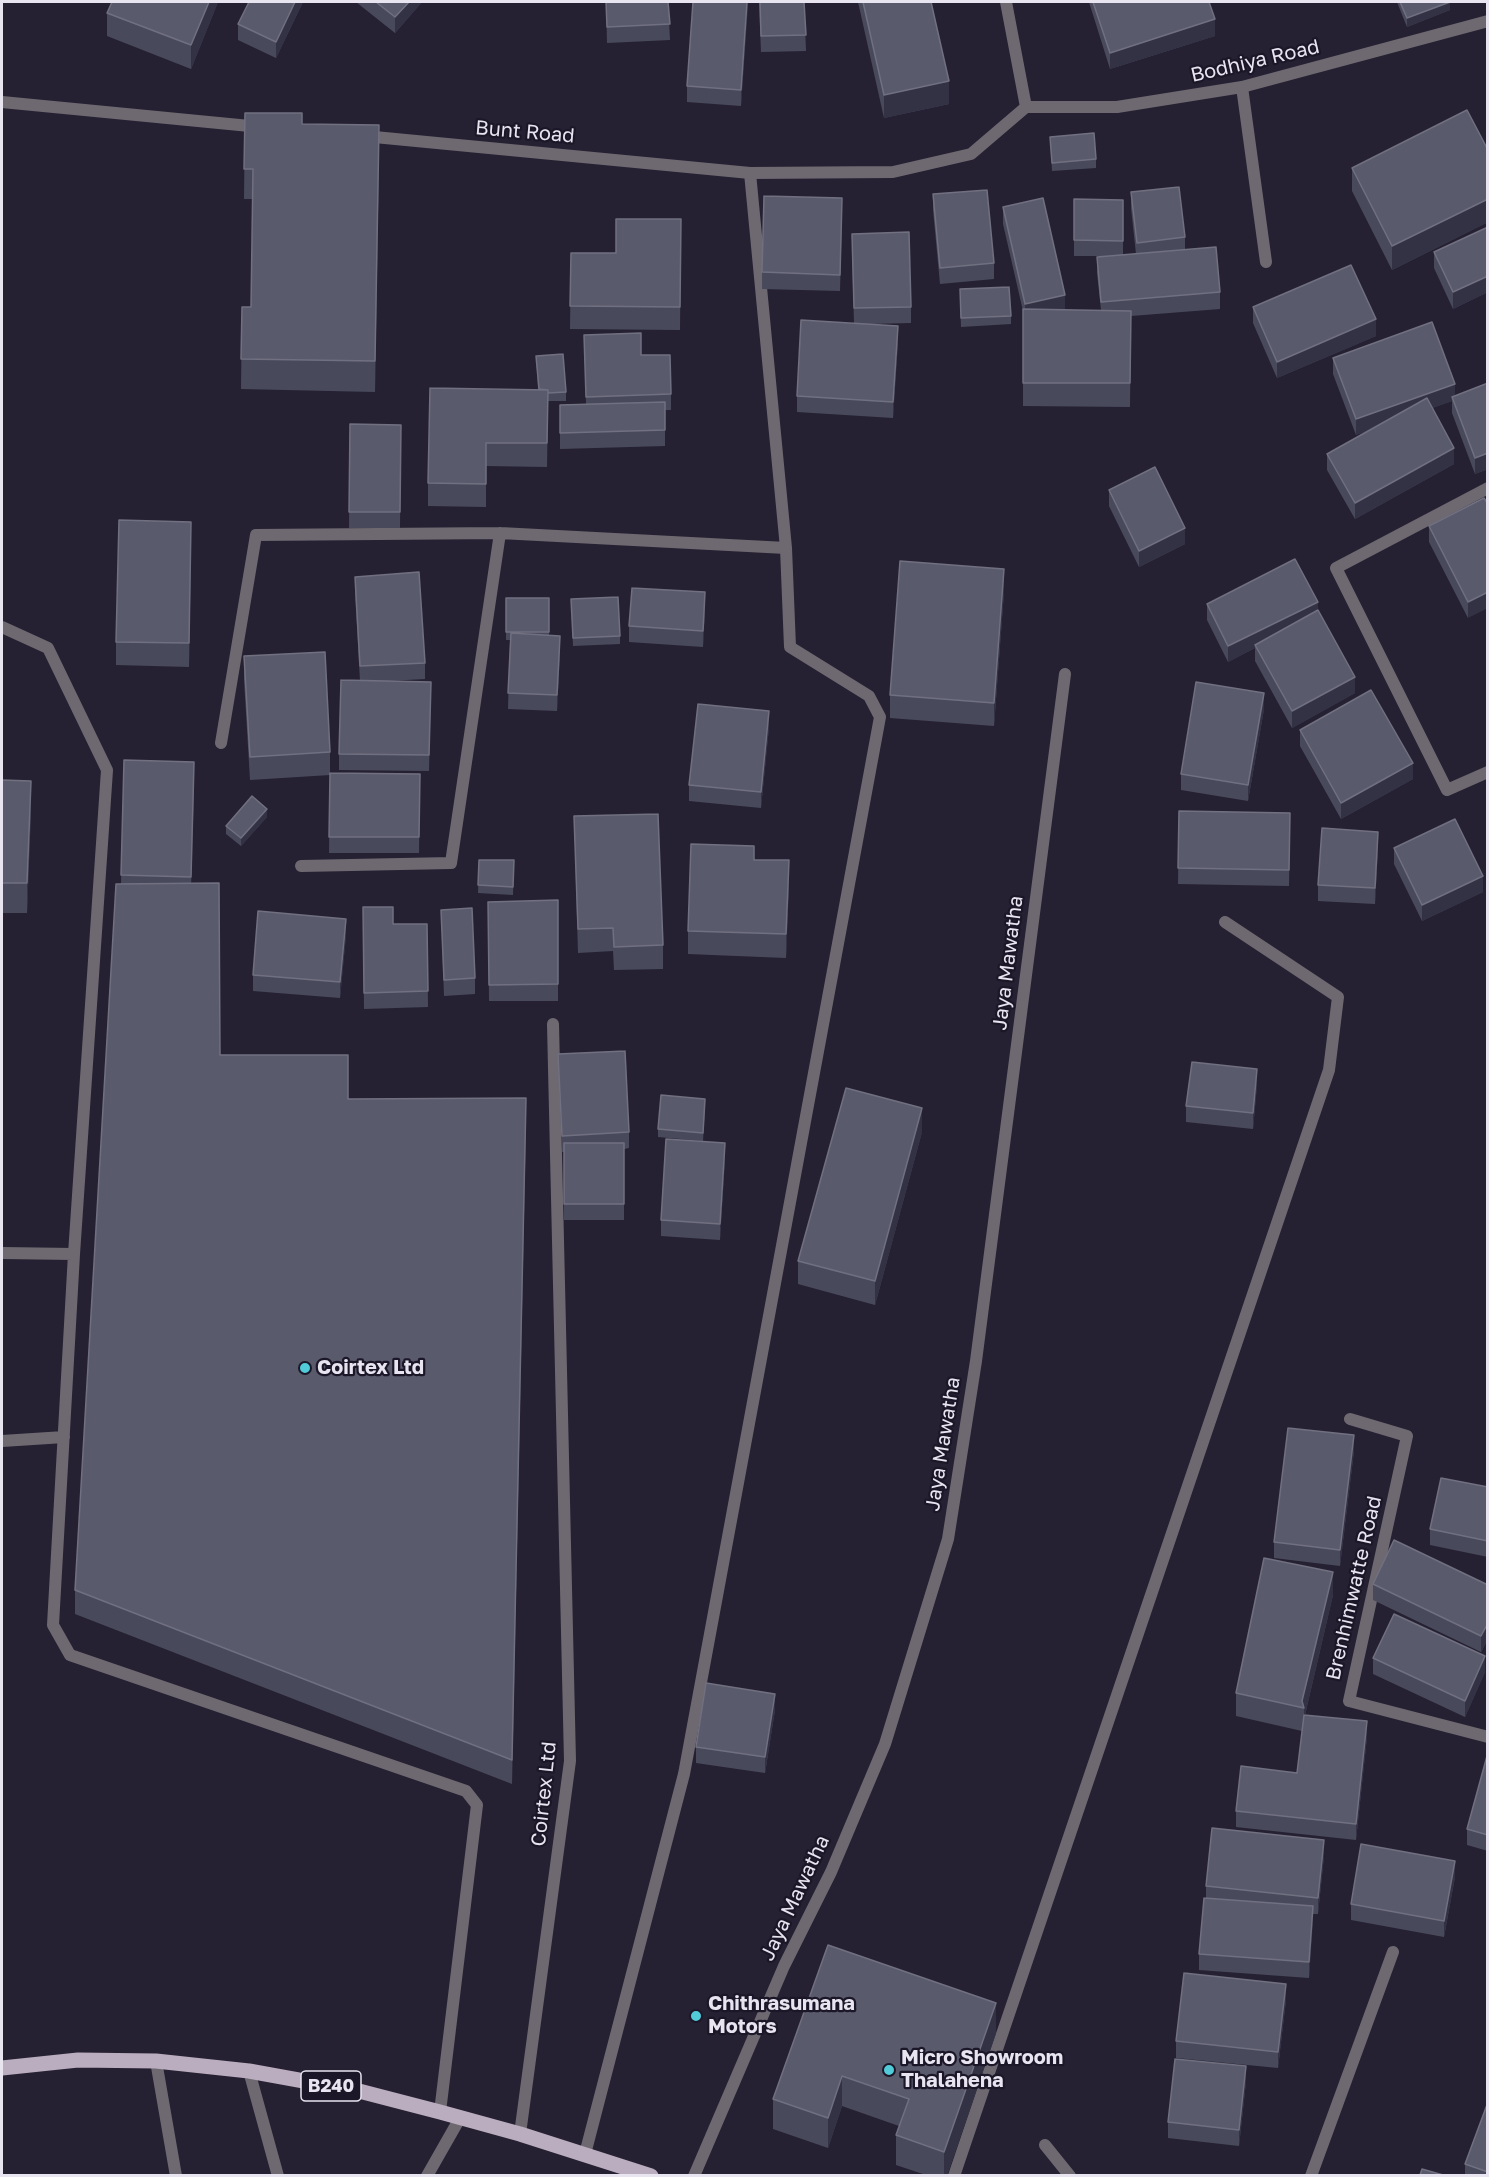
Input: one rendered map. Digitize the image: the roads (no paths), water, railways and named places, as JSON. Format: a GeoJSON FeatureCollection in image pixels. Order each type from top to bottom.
{"type":"FeatureCollection","features":[{"type":"Feature","properties":{"kind":"main road","name":"B240"},"geometry":{"type":"LineString","coordinates":[[2,2068],[78,2060],[156,2061],[249,2071],[359,2091],[520,2134],[651,2175]]}},
{"type":"Feature","properties":{"kind":"street"},"geometry":{"type":"LineString","coordinates":[[1006,2],[1026,107]]}},
{"type":"Feature","properties":{"kind":"street","name":"Bodhiya Road"},"geometry":{"type":"LineString","coordinates":[[1026,107],[1117,107],[1242,87],[1488,21]]}},
{"type":"Feature","properties":{"kind":"street"},"geometry":{"type":"LineString","coordinates":[[1242,87],[1266,262]]}},
{"type":"Feature","properties":{"kind":"street"},"geometry":{"type":"LineString","coordinates":[[2,102],[275,128]]}},
{"type":"Feature","properties":{"kind":"street","name":"Bunt Road"},"geometry":{"type":"LineString","coordinates":[[346,135],[750,173],[893,172],[971,154],[1026,107]]}},
{"type":"Feature","properties":{"kind":"street"},"geometry":{"type":"LineString","coordinates":[[585,2154],[684,1774],[880,717],[868,696],[790,647],[786,548],[750,173]]}},
{"type":"Feature","properties":{"kind":"street"},"geometry":{"type":"LineString","coordinates":[[1488,488],[1336,568],[1447,790],[1488,772]]}},
{"type":"Feature","properties":{"kind":"street"},"geometry":{"type":"LineString","coordinates":[[220,743],[256,535],[500,532],[786,548]]}},
{"type":"Feature","properties":{"kind":"street"},"geometry":{"type":"LineString","coordinates":[[301,866],[451,863],[500,532]]}},
{"type":"Feature","properties":{"kind":"street"},"geometry":{"type":"LineString","coordinates":[[2,627],[48,648],[106,770],[74,1254],[53,1626],[70,1655],[466,1791],[477,1805],[440,2112]]}},
{"type":"Feature","properties":{"kind":"street","name":"Jaya Mawatha"},"geometry":{"type":"LineString","coordinates":[[694,2175],[784,1966],[831,1872],[885,1744],[948,1539],[976,1361],[1065,674]]}},
{"type":"Feature","properties":{"kind":"street"},"geometry":{"type":"LineString","coordinates":[[954,2175],[1329,1070],[1338,997],[1225,922]]}},
{"type":"Feature","properties":{"kind":"street","name":"Coirtex Ltd"},"geometry":{"type":"LineString","coordinates":[[520,2134],[570,1761],[554,1024]]}},
{"type":"Feature","properties":{"kind":"street"},"geometry":{"type":"LineString","coordinates":[[2,1253],[74,1254]]}},
{"type":"Feature","properties":{"kind":"street","name":"Brenhimwatte Road"},"geometry":{"type":"LineString","coordinates":[[1350,1419],[1407,1436],[1349,1701],[1488,1737]]}},
{"type":"Feature","properties":{"kind":"street"},"geometry":{"type":"LineString","coordinates":[[2,1441],[64,1437]]}},
{"type":"Feature","properties":{"kind":"street"},"geometry":{"type":"LineString","coordinates":[[1311,2175],[1393,1952]]}},
{"type":"Feature","properties":{"kind":"street"},"geometry":{"type":"LineString","coordinates":[[156,2061],[176,2175]]}},
{"type":"Feature","properties":{"kind":"street"},"geometry":{"type":"LineString","coordinates":[[249,2071],[278,2175]]}},
{"type":"Feature","properties":{"kind":"street"},"geometry":{"type":"LineString","coordinates":[[427,2175],[460,2118]]}},
{"type":"Feature","properties":{"kind":"street"},"geometry":{"type":"LineString","coordinates":[[1045,2145],[1070,2175]]}},
{"type":"Feature","properties":{"kind":"place","name":"Coirtex Ltd"},"geometry":{"type":"Point","coordinates":[305,1368]}},
{"type":"Feature","properties":{"kind":"place","name":"Chithrasumana Motors"},"geometry":{"type":"Point","coordinates":[696,2016]}},
{"type":"Feature","properties":{"kind":"place","name":"Micro Showroom Thalahena"},"geometry":{"type":"Point","coordinates":[889,2070]}}]}
